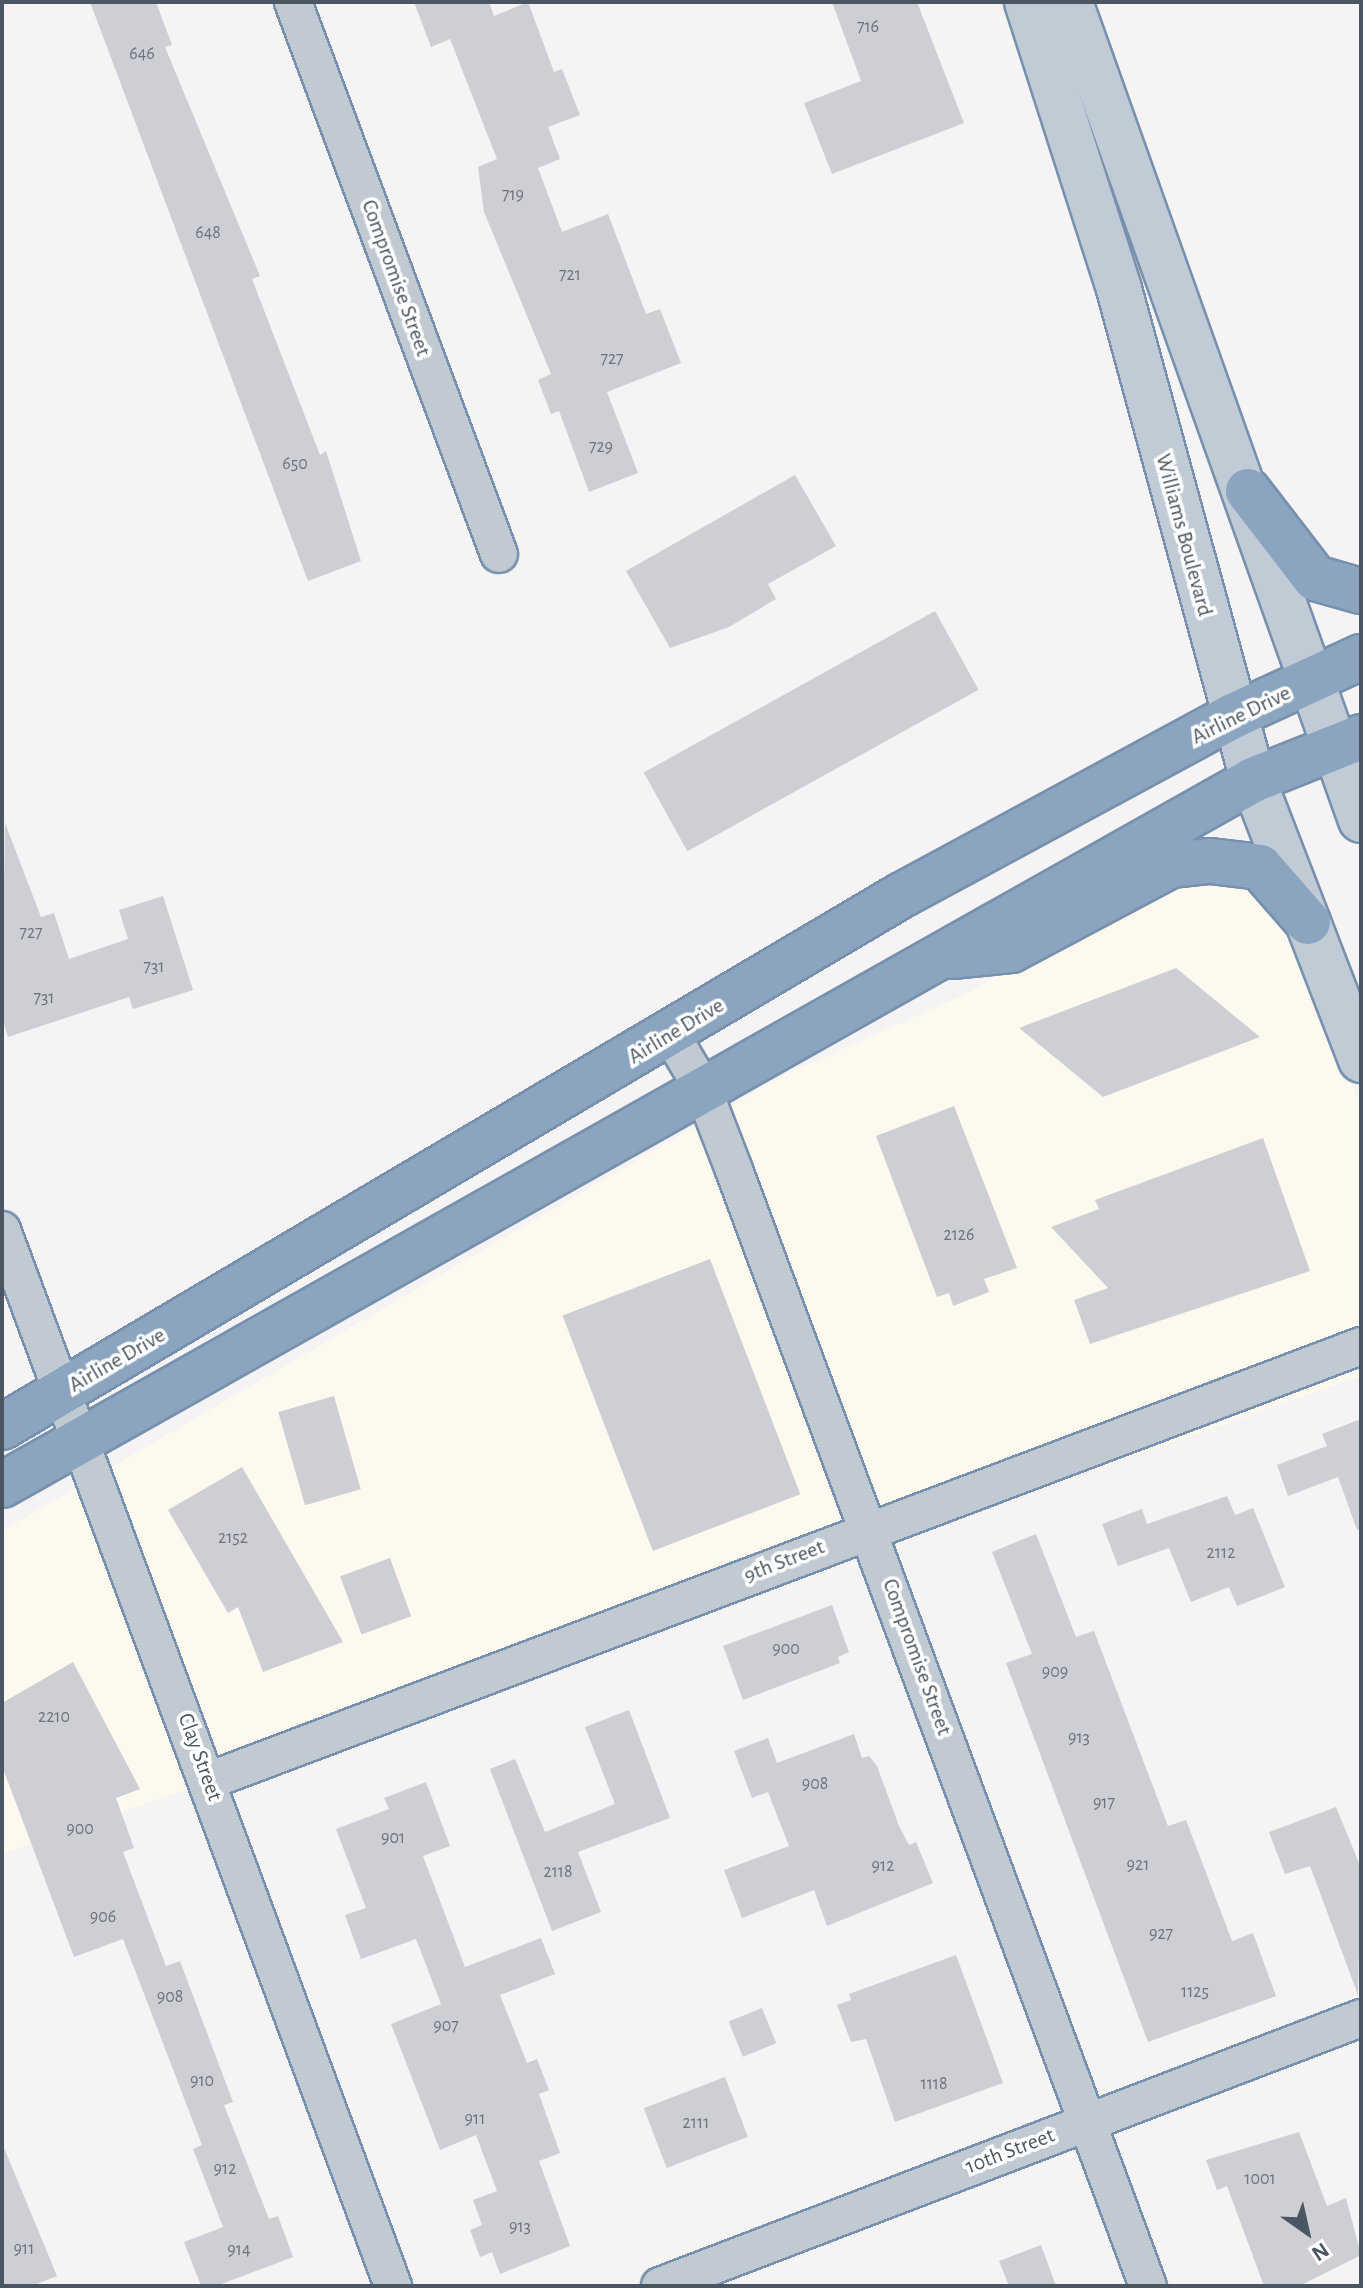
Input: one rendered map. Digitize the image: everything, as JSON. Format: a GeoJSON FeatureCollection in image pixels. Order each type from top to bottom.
{"type":"FeatureCollection","features":[{"type":"Feature","properties":{"kind":"highway"},"geometry":{"type":"LineString","coordinates":[[1248,491],[1315,578],[1361,591]]}},
{"type":"Feature","properties":{"kind":"highway","name":"Airline Drive"},"geometry":{"type":"LineString","coordinates":[[2,1427],[671,1035],[902,895],[1233,716],[1315,681],[1361,657]]}},
{"type":"Feature","properties":{"kind":"highway"},"geometry":{"type":"LineString","coordinates":[[2,1485],[702,1087],[1253,780],[1348,744]]}},
{"type":"Feature","properties":{"kind":"highway"},"geometry":{"type":"LineString","coordinates":[[933,958],[1011,950],[1171,865],[1210,861],[1260,867],[1308,922]]}},
{"type":"Feature","properties":{"kind":"main road","name":"Williams Boulevard"},"geometry":{"type":"LineString","coordinates":[[1027,2],[1119,289],[1233,716],[1253,780],[1361,1060]]}},
{"type":"Feature","properties":{"kind":"main road"},"geometry":{"type":"LineString","coordinates":[[1070,2],[1315,681],[1348,744],[1361,820]]}},
{"type":"Feature","properties":{"kind":"street","name":"Compromise Street"},"geometry":{"type":"LineString","coordinates":[[293,2],[499,554]]}},
{"type":"Feature","properties":{"kind":"street","name":"Compromise Street"},"geometry":{"type":"LineString","coordinates":[[671,1035],[702,1087],[870,1529],[1148,2286]]}},
{"type":"Feature","properties":{"kind":"street","name":"Clay Street"},"geometry":{"type":"LineString","coordinates":[[2,1230],[63,1392],[84,1437],[393,2286]]}},
{"type":"Feature","properties":{"kind":"street","name":"9th Street"},"geometry":{"type":"LineString","coordinates":[[208,1781],[1361,1346]]}},
{"type":"Feature","properties":{"kind":"street","name":"10th Street"},"geometry":{"type":"LineString","coordinates":[[660,2286],[1361,2018]]}},
{"type":"Feature","properties":{"kind":"shaded area"},"geometry":{"type":"Polygon","coordinates":[[[1237,876],[1272,902],[1295,932],[1361,1108],[1361,1376],[2,1854],[2,1531],[778,1078],[965,994],[1130,901],[1177,882],[1237,876]]]}},
{"type":"Feature","properties":{"kind":"building"},"geometry":{"type":"Polygon","coordinates":[[[90,2],[156,2],[172,45],[165,47],[260,276],[252,279],[320,455],[326,451],[361,561],[308,581],[90,2]]]}},
{"type":"Feature","properties":{"kind":"building"},"geometry":{"type":"Polygon","coordinates":[[[414,2],[489,2],[494,16],[528,2],[554,72],[562,69],[580,115],[548,127],[560,159],[538,168],[562,232],[608,214],[646,314],[660,309],[681,363],[607,392],[638,473],[589,492],[559,411],[551,414],[538,380],[551,374],[484,212],[478,167],[497,159],[450,39],[431,47],[414,2]]]}},
{"type":"Feature","properties":{"kind":"building"},"geometry":{"type":"Polygon","coordinates":[[[832,2],[917,2],[964,123],[832,174],[804,103],[861,81],[832,2]]]}},
{"type":"Feature","properties":{"kind":"building"},"geometry":{"type":"Polygon","coordinates":[[[795,475],[836,546],[768,584],[776,599],[729,627],[670,648],[626,571],[795,475]]]}},
{"type":"Feature","properties":{"kind":"building"},"geometry":{"type":"Polygon","coordinates":[[[935,611],[979,690],[687,851],[644,772],[935,611]]]}},
{"type":"Feature","properties":{"kind":"building"},"geometry":{"type":"Polygon","coordinates":[[[5,823],[41,917],[54,913],[69,959],[128,939],[119,910],[163,896],[193,990],[133,1009],[129,997],[8,1037],[2,1018],[5,823]]]}},
{"type":"Feature","properties":{"kind":"building"},"geometry":{"type":"Polygon","coordinates":[[[1176,968],[1260,1037],[1103,1097],[1019,1028],[1176,968]]]}},
{"type":"Feature","properties":{"kind":"building"},"geometry":{"type":"Polygon","coordinates":[[[954,1106],[1017,1268],[984,1279],[989,1292],[953,1306],[949,1293],[937,1297],[876,1136],[954,1106]]]}},
{"type":"Feature","properties":{"kind":"building"},"geometry":{"type":"Polygon","coordinates":[[[1263,1138],[1310,1271],[1090,1344],[1074,1300],[1108,1288],[1051,1227],[1099,1209],[1095,1200],[1263,1138]]]}},
{"type":"Feature","properties":{"kind":"building"},"geometry":{"type":"Polygon","coordinates":[[[710,1259],[800,1494],[653,1551],[562,1316],[710,1259]]]}},
{"type":"Feature","properties":{"kind":"building"},"geometry":{"type":"Polygon","coordinates":[[[334,1396],[361,1489],[305,1505],[278,1412],[334,1396]]]}},
{"type":"Feature","properties":{"kind":"building"},"geometry":{"type":"Polygon","coordinates":[[[1361,1419],[1361,1530],[1357,1530],[1338,1477],[1288,1496],[1277,1465],[1327,1446],[1322,1434],[1361,1419]]]}},
{"type":"Feature","properties":{"kind":"building"},"geometry":{"type":"Polygon","coordinates":[[[242,1467],[343,1642],[263,1672],[238,1607],[228,1613],[168,1510],[242,1467]]]}},
{"type":"Feature","properties":{"kind":"building"},"geometry":{"type":"Polygon","coordinates":[[[1227,1496],[1235,1515],[1253,1508],[1285,1587],[1237,1606],[1229,1587],[1191,1602],[1169,1548],[1118,1566],[1102,1524],[1142,1509],[1147,1524],[1227,1496]]]}},
{"type":"Feature","properties":{"kind":"building"},"geometry":{"type":"Polygon","coordinates":[[[1036,1534],[1076,1637],[1094,1631],[1168,1826],[1186,1820],[1232,1941],[1253,1933],[1276,1996],[1148,2042],[1006,1663],[1032,1654],[992,1552],[1036,1534]]]}},
{"type":"Feature","properties":{"kind":"building"},"geometry":{"type":"Polygon","coordinates":[[[390,1558],[411,1616],[361,1634],[340,1576],[390,1558]]]}},
{"type":"Feature","properties":{"kind":"building"},"geometry":{"type":"Polygon","coordinates":[[[832,1605],[849,1652],[838,1657],[840,1663],[743,1700],[723,1646],[832,1605]]]}},
{"type":"Feature","properties":{"kind":"building"},"geometry":{"type":"Polygon","coordinates":[[[73,1662],[140,1789],[116,1798],[134,1848],[123,1852],[166,1966],[180,1961],[233,2102],[224,2105],[269,2219],[278,2216],[293,2257],[216,2286],[201,2286],[184,2242],[223,2227],[193,2149],[202,2145],[123,1939],[74,1957],[2,1766],[2,1703],[73,1662]]]}},
{"type":"Feature","properties":{"kind":"building"},"geometry":{"type":"Polygon","coordinates":[[[629,1710],[670,1818],[578,1852],[601,1912],[552,1931],[490,1769],[515,1759],[545,1832],[615,1804],[585,1727],[629,1710]]]}},
{"type":"Feature","properties":{"kind":"building"},"geometry":{"type":"Polygon","coordinates":[[[854,1734],[862,1758],[869,1756],[877,1766],[899,1826],[909,1845],[916,1842],[933,1883],[827,1926],[814,1890],[742,1918],[724,1870],[789,1846],[768,1792],[752,1798],[734,1751],[768,1738],[777,1763],[854,1734]]]}},
{"type":"Feature","properties":{"kind":"building"},"geometry":{"type":"Polygon","coordinates":[[[426,1782],[450,1846],[423,1856],[465,1967],[541,1938],[555,1974],[500,1995],[527,2063],[537,2059],[549,2090],[539,2094],[560,2153],[539,2161],[570,2246],[500,2274],[492,2252],[480,2257],[470,2230],[482,2225],[473,2200],[497,2191],[476,2135],[440,2150],[391,2024],[441,2004],[416,1939],[361,1959],[345,1915],[366,1908],[336,1829],[389,1809],[384,1798],[426,1782]]]}},
{"type":"Feature","properties":{"kind":"building"},"geometry":{"type":"Polygon","coordinates":[[[1336,1807],[1361,1868],[1358,1995],[1310,1866],[1285,1874],[1269,1832],[1336,1807]]]}},
{"type":"Feature","properties":{"kind":"building"},"geometry":{"type":"Polygon","coordinates":[[[956,1955],[1003,2083],[895,2122],[866,2039],[851,2042],[837,2005],[851,2000],[849,1994],[956,1955]]]}},
{"type":"Feature","properties":{"kind":"building"},"geometry":{"type":"Polygon","coordinates":[[[762,2008],[776,2043],[743,2057],[729,2021],[762,2008]]]}},
{"type":"Feature","properties":{"kind":"building"},"geometry":{"type":"Polygon","coordinates":[[[725,2077],[748,2137],[667,2168],[644,2108],[725,2077]]]}},
{"type":"Feature","properties":{"kind":"building"},"geometry":{"type":"Polygon","coordinates":[[[1299,2132],[1327,2206],[1346,2198],[1361,2255],[1299,2286],[1264,2286],[1227,2186],[1217,2190],[1206,2160],[1299,2132]]]}},
{"type":"Feature","properties":{"kind":"building"},"geometry":{"type":"Polygon","coordinates":[[[2,2143],[57,2276],[32,2286],[2,2286],[2,2143]]]}},
{"type":"Feature","properties":{"kind":"building"},"geometry":{"type":"Polygon","coordinates":[[[1041,2245],[1056,2286],[1009,2286],[999,2261],[1041,2245]]]}}]}
